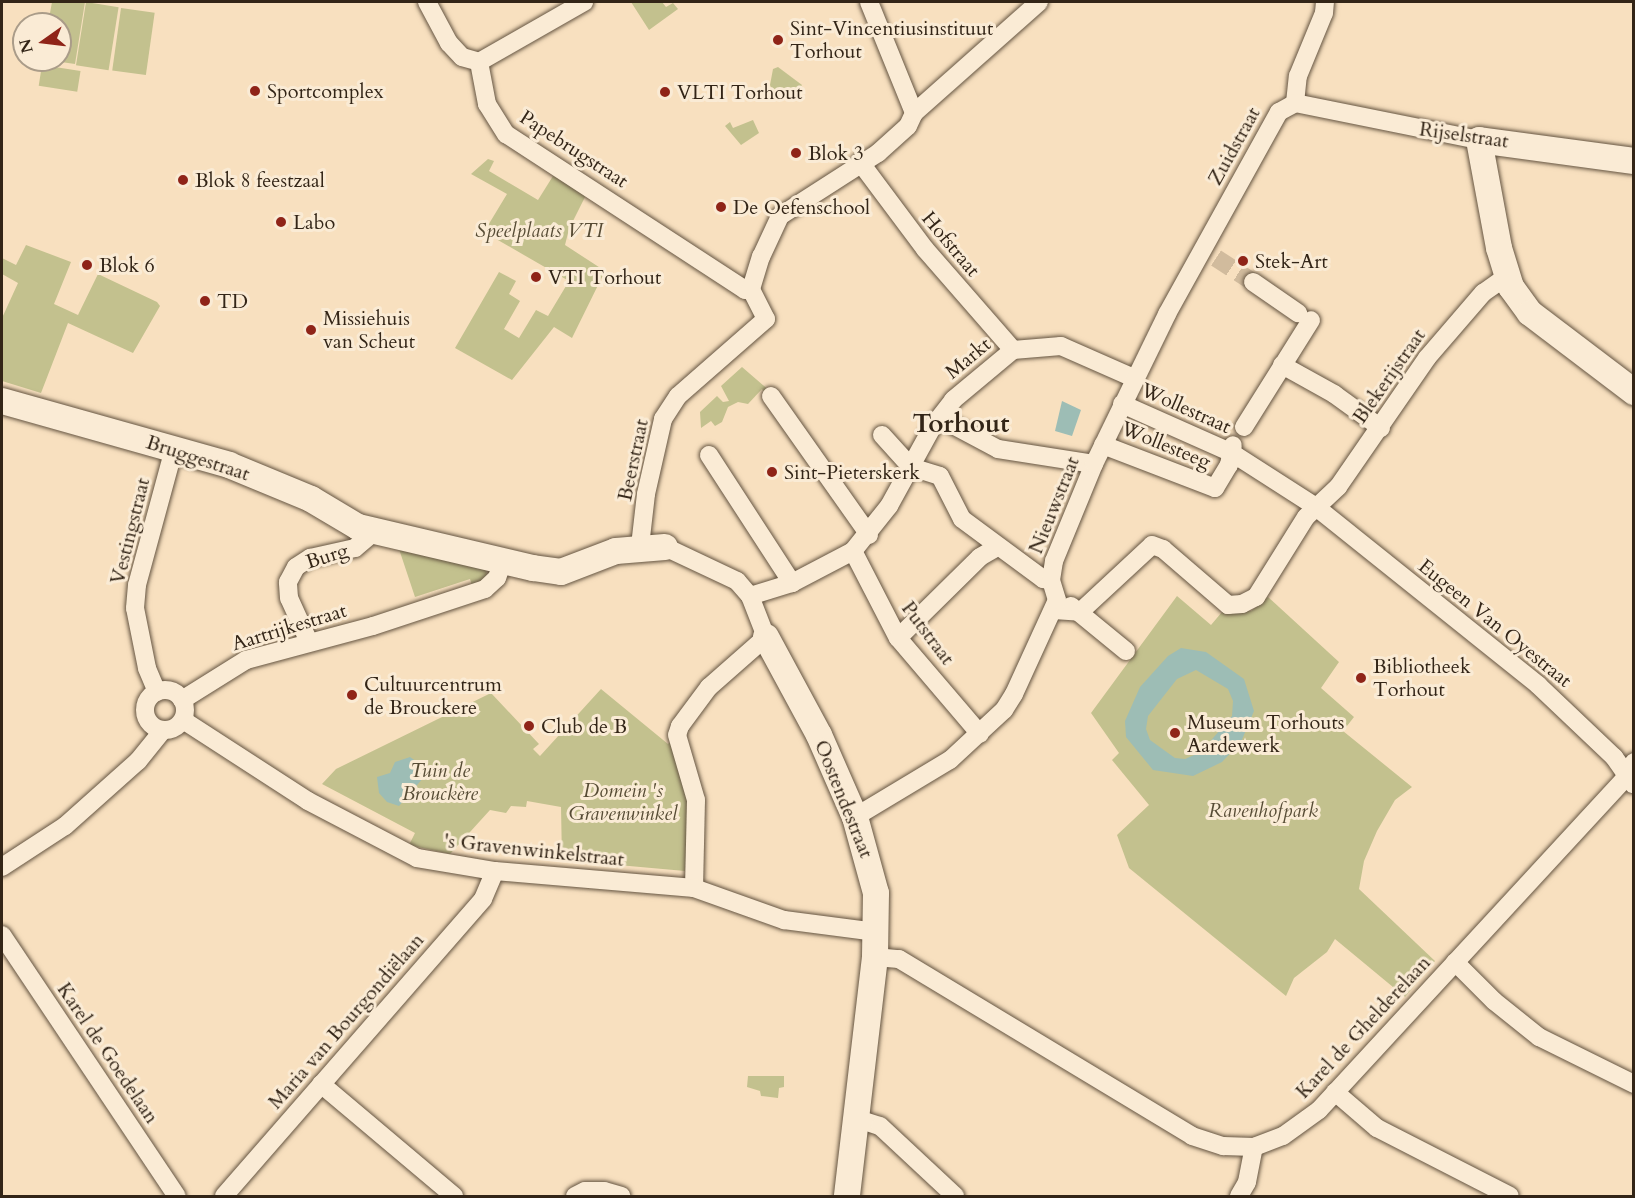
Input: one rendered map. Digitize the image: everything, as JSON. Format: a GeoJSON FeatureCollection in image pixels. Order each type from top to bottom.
{"type":"FeatureCollection","features":[{"type":"Feature","properties":{"kind":"street"},"geometry":{"type":"LineString","coordinates":[[427,2],[449,43],[462,57],[479,62],[584,2]]}},
{"type":"Feature","properties":{"kind":"street"},"geometry":{"type":"LineString","coordinates":[[869,2],[914,113]]}},
{"type":"Feature","properties":{"kind":"street"},"geometry":{"type":"LineString","coordinates":[[751,289],[760,256],[780,216],[885,147],[908,126],[914,113],[1039,2]]}},
{"type":"Feature","properties":{"kind":"street"},"geometry":{"type":"LineString","coordinates":[[1295,103],[1298,76],[1324,13],[1325,2]]}},
{"type":"Feature","properties":{"kind":"street","name":"Papebrugstraat"},"geometry":{"type":"LineString","coordinates":[[479,62],[487,105],[506,134],[745,290],[751,289]]}},
{"type":"Feature","properties":{"kind":"street","name":"Rijselstraat"},"geometry":{"type":"LineString","coordinates":[[1295,103],[1479,140],[1634,160]]}},
{"type":"Feature","properties":{"kind":"street","name":"Zuidstraat"},"geometry":{"type":"LineString","coordinates":[[1134,378],[1209,254],[1271,123],[1286,105],[1295,103]]}},
{"type":"Feature","properties":{"kind":"street"},"geometry":{"type":"LineString","coordinates":[[1479,140],[1506,277],[1530,312],[1634,392]]}},
{"type":"Feature","properties":{"kind":"street","name":"Hofstraat"},"geometry":{"type":"LineString","coordinates":[[860,162],[925,249],[1013,350]]}},
{"type":"Feature","properties":{"kind":"street","name":"Blekerijstraat"},"geometry":{"type":"LineString","coordinates":[[1080,612],[1152,545],[1163,549],[1228,605],[1242,604],[1256,597],[1269,581],[1306,517],[1338,487],[1445,336],[1483,293],[1506,277]]}},
{"type":"Feature","properties":{"kind":"street"},"geometry":{"type":"LineString","coordinates":[[1244,427],[1282,365],[1305,316],[1253,282]]}},
{"type":"Feature","properties":{"kind":"street","name":"Beerstraat"},"geometry":{"type":"LineString","coordinates":[[640,546],[646,494],[663,418],[669,406],[766,319],[751,289]]}},
{"type":"Feature","properties":{"kind":"street","name":"Markt"},"geometry":{"type":"LineString","coordinates":[[750,596],[792,583],[853,551],[869,535],[953,400],[1013,350],[1061,346],[1134,378]]}},
{"type":"Feature","properties":{"kind":"street"},"geometry":{"type":"LineString","coordinates":[[1282,365],[1334,393],[1381,428]]}},
{"type":"Feature","properties":{"kind":"street","name":"Nieuwstraat"},"geometry":{"type":"LineString","coordinates":[[1056,605],[1051,580],[1054,561],[1094,464],[1134,378]]}},
{"type":"Feature","properties":{"kind":"street"},"geometry":{"type":"LineString","coordinates":[[771,396],[869,535]]}},
{"type":"Feature","properties":{"kind":"street","name":"Bruggestraat"},"geometry":{"type":"LineString","coordinates":[[6,399],[229,465],[311,499],[341,521],[374,531]]}},
{"type":"Feature","properties":{"kind":"street","name":"Wollestraat"},"geometry":{"type":"LineString","coordinates":[[1122,404],[1233,449],[1316,507]]}},
{"type":"Feature","properties":{"kind":"street"},"geometry":{"type":"LineString","coordinates":[[940,418],[998,449],[1094,464]]}},
{"type":"Feature","properties":{"kind":"street"},"geometry":{"type":"LineString","coordinates":[[882,435],[911,466],[940,476],[962,519],[1043,579],[1051,580]]}},
{"type":"Feature","properties":{"kind":"street","name":"Wollesteeg"},"geometry":{"type":"LineString","coordinates":[[1103,445],[1212,488],[1229,465],[1233,449]]}},
{"type":"Feature","properties":{"kind":"street","name":"Vestingstraat"},"geometry":{"type":"LineString","coordinates":[[158,692],[141,644],[136,597],[174,449]]}},
{"type":"Feature","properties":{"kind":"street"},"geometry":{"type":"LineString","coordinates":[[709,455],[792,583]]}},
{"type":"Feature","properties":{"kind":"street","name":"Eugeen Van Oyestraat"},"geometry":{"type":"LineString","coordinates":[[1316,507],[1538,685],[1631,775]]}},
{"type":"Feature","properties":{"kind":"street"},"geometry":{"type":"LineString","coordinates":[[374,531],[561,572],[640,546],[665,547],[737,581],[750,596]]}},
{"type":"Feature","properties":{"kind":"street","name":"Burg"},"geometry":{"type":"LineString","coordinates":[[309,642],[289,598],[288,582],[296,567],[310,558],[355,548],[374,531]]}},
{"type":"Feature","properties":{"kind":"street"},"geometry":{"type":"LineString","coordinates":[[898,638],[980,557],[997,547]]}},
{"type":"Feature","properties":{"kind":"street","name":"Putstraat"},"geometry":{"type":"LineString","coordinates":[[853,551],[898,638],[980,734]]}},
{"type":"Feature","properties":{"kind":"street","name":"Aartrijkestraat"},"geometry":{"type":"LineString","coordinates":[[182,700],[246,660],[417,612],[485,589],[496,578],[504,561]]}},
{"type":"Feature","properties":{"kind":"street","name":"Oostendestraat"},"geometry":{"type":"LineString","coordinates":[[750,596],[765,637],[819,735],[855,817],[876,893],[876,945],[848,1197]]}},
{"type":"Feature","properties":{"kind":"street"},"geometry":{"type":"LineString","coordinates":[[855,817],[950,760],[980,734],[1014,694],[1056,605],[1080,612],[1126,651]]}},
{"type":"Feature","properties":{"kind":"street"},"geometry":{"type":"LineString","coordinates":[[694,888],[696,800],[677,735],[680,726],[709,687],[765,637]]}},
{"type":"Feature","properties":{"kind":"street"},"geometry":{"type":"LineString","coordinates":[[2,867],[65,826],[138,761],[164,730],[177,727],[183,720],[182,700],[171,691],[158,692],[148,699],[146,713],[151,724],[164,730]]}},
{"type":"Feature","properties":{"kind":"street","name":"'s Gravenwinkelstraat"},"geometry":{"type":"LineString","coordinates":[[183,720],[308,801],[375,839],[417,858],[495,871],[694,888],[784,920],[876,945]]}},
{"type":"Feature","properties":{"kind":"street","name":"Karel de Ghelderelaan"},"geometry":{"type":"LineString","coordinates":[[876,945],[1192,1136],[1223,1146],[1254,1147],[1283,1136],[1335,1092],[1631,775]]}},
{"type":"Feature","properties":{"kind":"street","name":"Maria van Bourgondiëlaan"},"geometry":{"type":"LineString","coordinates":[[224,1197],[483,899],[495,871]]}},
{"type":"Feature","properties":{"kind":"street","name":"Karel de Goedelaan"},"geometry":{"type":"LineString","coordinates":[[2,935],[177,1197]]}},
{"type":"Feature","properties":{"kind":"street"},"geometry":{"type":"LineString","coordinates":[[1455,962],[1494,1001],[1539,1037],[1634,1084]]}},
{"type":"Feature","properties":{"kind":"street"},"geometry":{"type":"LineString","coordinates":[[321,1084],[454,1197]]}},
{"type":"Feature","properties":{"kind":"street"},"geometry":{"type":"LineString","coordinates":[[1335,1092],[1377,1128],[1510,1197]]}},
{"type":"Feature","properties":{"kind":"street"},"geometry":{"type":"LineString","coordinates":[[858,1119],[880,1126],[955,1197]]}},
{"type":"Feature","properties":{"kind":"street"},"geometry":{"type":"LineString","coordinates":[[1239,1197],[1247,1182],[1254,1147]]}},
{"type":"Feature","properties":{"kind":"street"},"geometry":{"type":"LineString","coordinates":[[574,1197],[585,1191],[604,1191],[621,1197]]}},
{"type":"Feature","properties":{"kind":"green space"},"geometry":{"type":"Polygon","coordinates":[[[52,2],[85,2],[75,64],[72,64],[72,12],[50,12],[52,2]]]}},
{"type":"Feature","properties":{"kind":"green space"},"geometry":{"type":"Polygon","coordinates":[[[86,2],[119,7],[109,70],[76,65],[86,2]]]}},
{"type":"Feature","properties":{"kind":"green space"},"geometry":{"type":"Polygon","coordinates":[[[631,2],[662,2],[666,7],[673,3],[678,9],[649,30],[631,2]]]}},
{"type":"Feature","properties":{"kind":"green space"},"geometry":{"type":"Polygon","coordinates":[[[121,8],[155,13],[146,75],[112,70],[121,8]]]}},
{"type":"Feature","properties":{"kind":"green space"},"geometry":{"type":"Polygon","coordinates":[[[778,67],[802,85],[793,97],[773,92],[770,85],[773,69],[778,67]]]}},
{"type":"Feature","properties":{"kind":"green space"},"geometry":{"type":"Polygon","coordinates":[[[81,71],[77,92],[39,86],[41,72],[81,71]]]}},
{"type":"Feature","properties":{"kind":"green space"},"geometry":{"type":"Polygon","coordinates":[[[753,120],[759,133],[741,145],[725,126],[730,122],[733,128],[753,120]]]}},
{"type":"Feature","properties":{"kind":"green space","name":"Speelplaats VTI"},"geometry":{"type":"Polygon","coordinates":[[[488,159],[494,161],[489,171],[538,200],[553,176],[582,188],[585,197],[569,229],[565,245],[605,271],[572,338],[554,327],[512,380],[455,348],[499,272],[516,281],[509,294],[520,301],[504,329],[519,338],[536,310],[548,316],[569,281],[484,232],[507,194],[471,174],[488,159]]]}},
{"type":"Feature","properties":{"kind":"green space"},"geometry":{"type":"Polygon","coordinates":[[[26,245],[71,262],[54,304],[78,315],[98,274],[157,302],[160,306],[133,353],[68,323],[41,393],[2,381],[2,318],[18,283],[2,274],[2,258],[16,265],[26,245]]]}},
{"type":"Feature","properties":{"kind":"green space"},"geometry":{"type":"Polygon","coordinates":[[[742,367],[771,392],[772,405],[762,389],[748,404],[738,402],[728,407],[722,422],[715,426],[711,421],[701,428],[700,412],[717,396],[723,402],[729,401],[721,386],[742,367]]]}},
{"type":"Feature","properties":{"kind":"green space"},"geometry":{"type":"Polygon","coordinates":[[[398,546],[486,567],[487,579],[473,588],[470,579],[415,597],[398,546]]]}},
{"type":"Feature","properties":{"kind":"green space","name":"Ravenhofpark"},"geometry":{"type":"Polygon","coordinates":[[[1177,596],[1211,625],[1222,612],[1251,611],[1268,597],[1339,662],[1321,688],[1354,717],[1343,731],[1412,787],[1395,800],[1377,831],[1364,861],[1359,889],[1435,961],[1405,997],[1335,939],[1327,952],[1294,978],[1286,996],[1129,868],[1117,835],[1149,805],[1112,760],[1119,753],[1091,713],[1177,596]]]}},
{"type":"Feature","properties":{"kind":"green space"},"geometry":{"type":"Polygon","coordinates":[[[601,689],[668,744],[674,739],[690,805],[685,871],[562,860],[561,807],[527,801],[526,807],[511,806],[506,813],[490,810],[450,854],[409,845],[415,833],[322,784],[336,769],[491,693],[539,744],[533,749],[540,756],[601,689]]]}},
{"type":"Feature","properties":{"kind":"green space"},"geometry":{"type":"Polygon","coordinates":[[[748,1076],[784,1076],[784,1087],[779,1088],[778,1098],[761,1096],[760,1091],[747,1087],[748,1076]]]}},
{"type":"Feature","properties":{"kind":"water"},"geometry":{"type":"Polygon","coordinates":[[[1062,401],[1081,410],[1072,436],[1055,431],[1062,401]]]}},
{"type":"Feature","properties":{"kind":"water"},"geometry":{"type":"Polygon","coordinates":[[[1181,648],[1206,652],[1244,679],[1254,711],[1241,742],[1222,762],[1193,776],[1153,770],[1126,737],[1125,721],[1140,687],[1168,656],[1181,648]],[[1196,670],[1177,679],[1148,716],[1146,729],[1150,740],[1175,758],[1185,759],[1201,752],[1232,716],[1233,701],[1228,689],[1196,670]]]}},
{"type":"Feature","properties":{"kind":"water"},"geometry":{"type":"Polygon","coordinates":[[[410,757],[420,764],[424,777],[399,806],[387,802],[379,793],[377,777],[390,773],[395,762],[410,757]]]}},
{"type":"Feature","properties":{"kind":"tunnel"},"geometry":{"type":"LineString","coordinates":[[1216,258],[1253,282]]}},
{"type":"Feature","properties":{"kind":"place","name":"Sint-Vincentiusinstituut Torhout"},"geometry":{"type":"Point","coordinates":[778,40]}},
{"type":"Feature","properties":{"kind":"place","name":"Sportcomplex"},"geometry":{"type":"Point","coordinates":[255,91]}},
{"type":"Feature","properties":{"kind":"place","name":"VLTI Torhout"},"geometry":{"type":"Point","coordinates":[665,92]}},
{"type":"Feature","properties":{"kind":"place","name":"Blok 3"},"geometry":{"type":"Point","coordinates":[796,153]}},
{"type":"Feature","properties":{"kind":"place","name":"Blok 8 feestzaal"},"geometry":{"type":"Point","coordinates":[183,180]}},
{"type":"Feature","properties":{"kind":"place","name":"De Oefenschool"},"geometry":{"type":"Point","coordinates":[721,207]}},
{"type":"Feature","properties":{"kind":"place","name":"Labo"},"geometry":{"type":"Point","coordinates":[281,222]}},
{"type":"Feature","properties":{"kind":"place","name":"Stek-Art"},"geometry":{"type":"Point","coordinates":[1243,261]}},
{"type":"Feature","properties":{"kind":"place","name":"Blok 6"},"geometry":{"type":"Point","coordinates":[87,265]}},
{"type":"Feature","properties":{"kind":"place","name":"VTI Torhout"},"geometry":{"type":"Point","coordinates":[536,277]}},
{"type":"Feature","properties":{"kind":"place","name":"TD"},"geometry":{"type":"Point","coordinates":[205,301]}},
{"type":"Feature","properties":{"kind":"place","name":"Missiehuis van Scheut"},"geometry":{"type":"Point","coordinates":[311,330]}},
{"type":"Feature","properties":{"kind":"place","name":"Sint-Pieterskerk"},"geometry":{"type":"Point","coordinates":[772,472]}},
{"type":"Feature","properties":{"kind":"place","name":"Bibliotheek Torhout"},"geometry":{"type":"Point","coordinates":[1361,678]}},
{"type":"Feature","properties":{"kind":"place","name":"Cultuurcentrum de Brouckere"},"geometry":{"type":"Point","coordinates":[352,695]}},
{"type":"Feature","properties":{"kind":"place","name":"Club de B"},"geometry":{"type":"Point","coordinates":[529,726]}},
{"type":"Feature","properties":{"kind":"place","name":"Museum Torhouts Aardewerk"},"geometry":{"type":"Point","coordinates":[1175,733]}},
{"type":"Feature","properties":{"kind":"district","name":"Torhout"},"geometry":{"type":"Point","coordinates":[961,424]}},
{"type":"Feature","properties":{"kind":"park label","name":"Tuin de Brouckère"},"geometry":{"type":"Point","coordinates":[440,782]}},
{"type":"Feature","properties":{"kind":"park label","name":"Domein 's Gravenwinkel"},"geometry":{"type":"Point","coordinates":[623,802]}}]}
